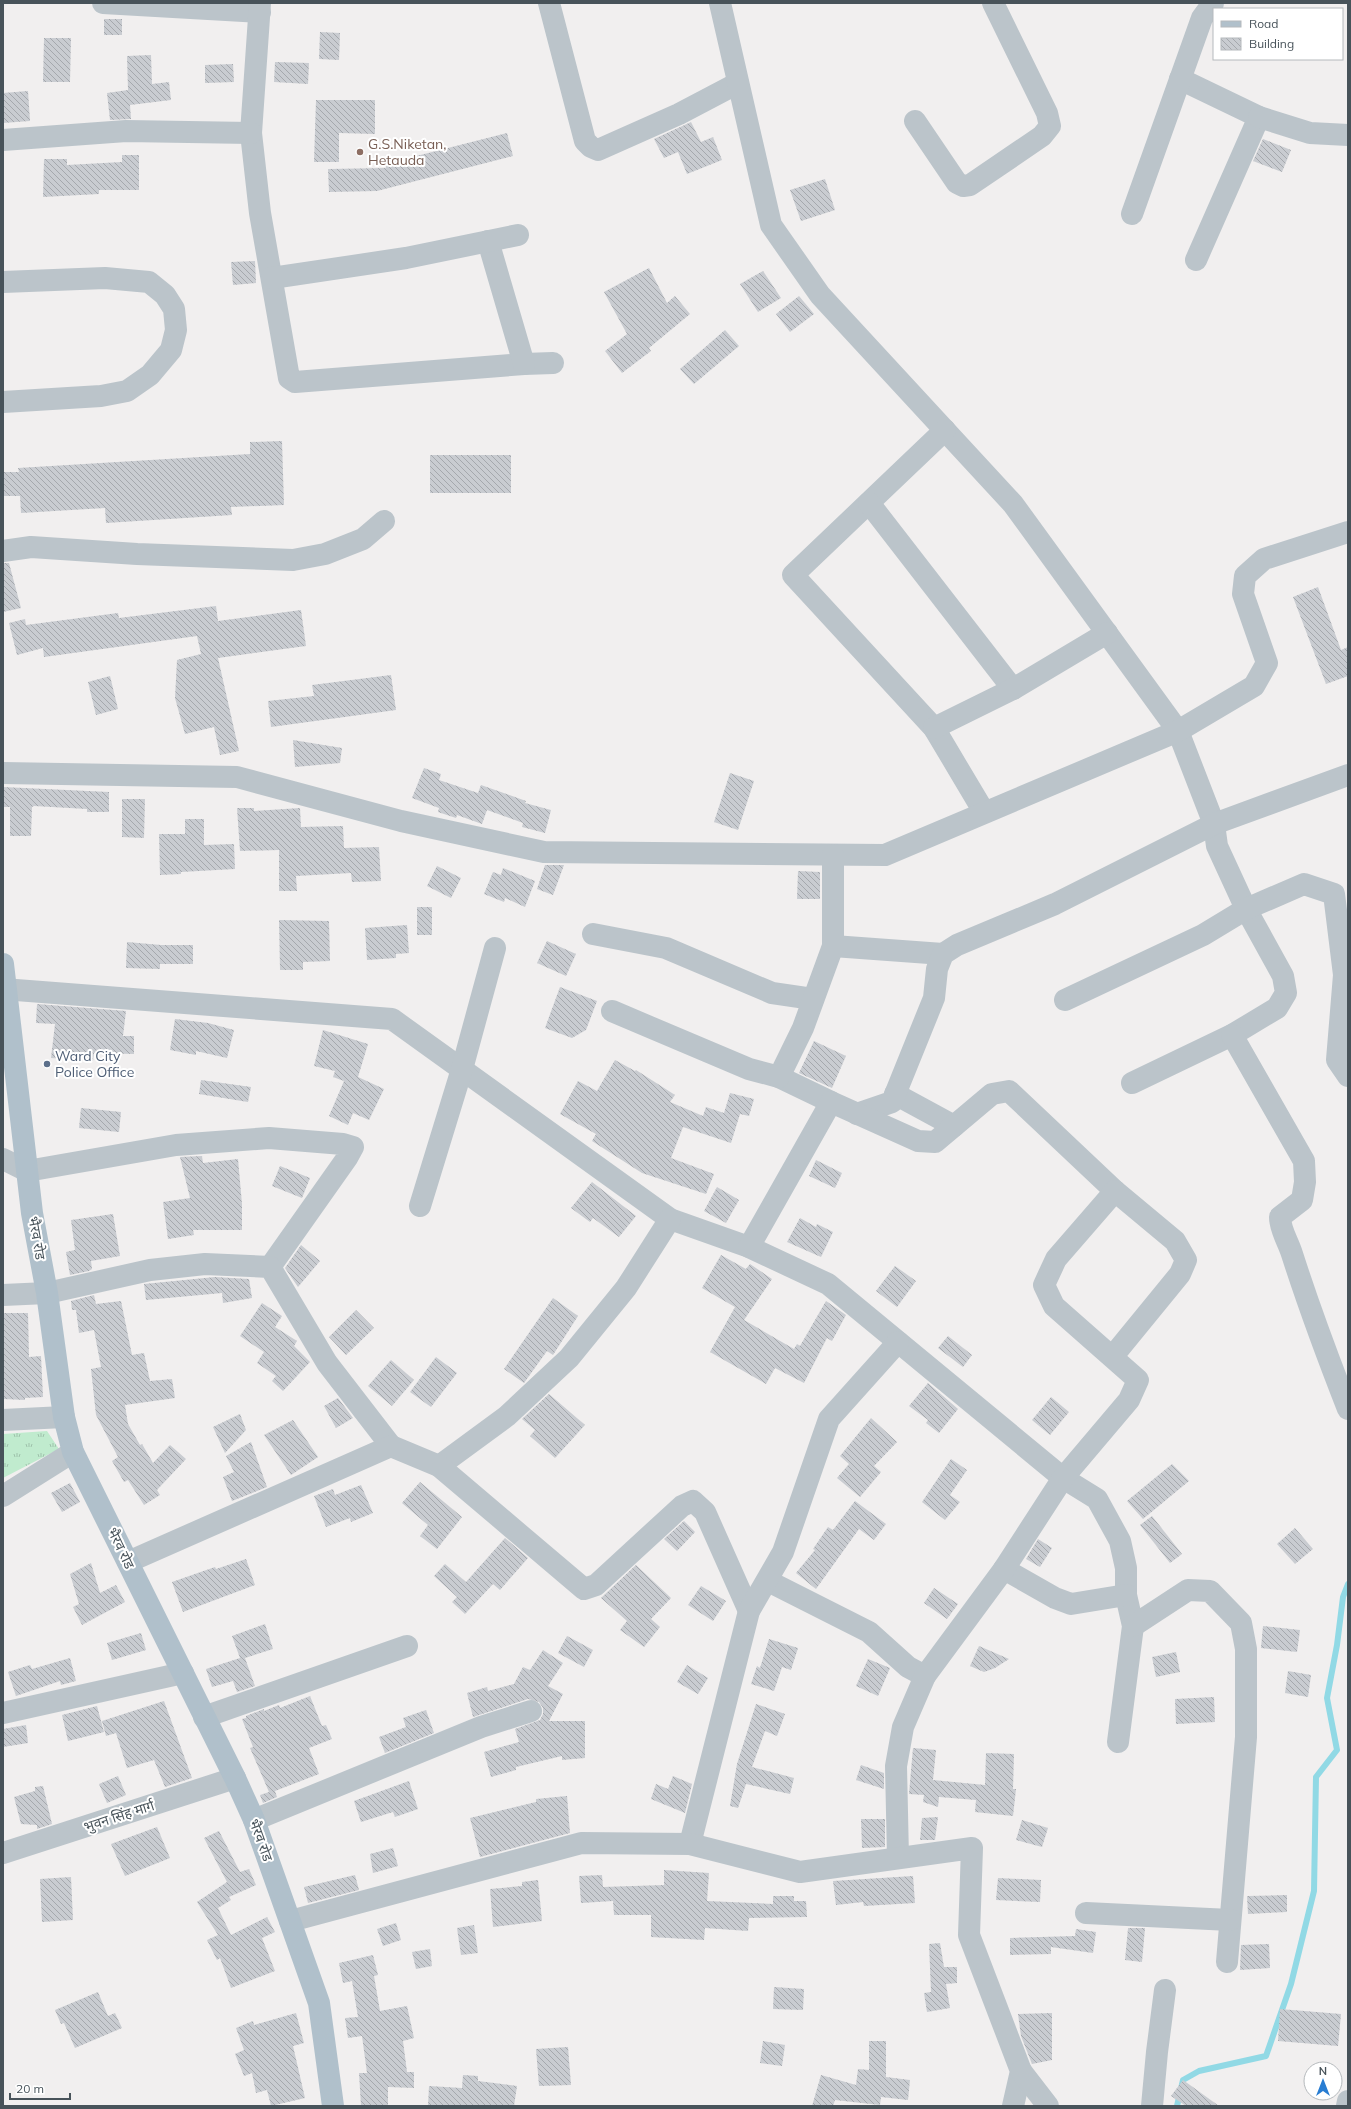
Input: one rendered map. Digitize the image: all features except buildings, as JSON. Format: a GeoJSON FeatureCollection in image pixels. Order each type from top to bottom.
{"type":"FeatureCollection","features":[{"type":"Feature","properties":{"kind":"main road","name":"भैरव रोड"},"geometry":{"type":"LineString","coordinates":[[3,964],[32,1213],[47,1293],[64,1417],[73,1452],[235,1778],[254,1820],[319,2003],[333,2106]]}},
{"type":"Feature","properties":{"kind":"street"},"geometry":{"type":"LineString","coordinates":[[103,3],[260,8],[251,133],[260,213],[289,378],[295,382],[553,363]]}},
{"type":"Feature","properties":{"kind":"street"},"geometry":{"type":"LineString","coordinates":[[548,3],[585,141],[591,147],[598,150],[679,114],[738,83]]}},
{"type":"Feature","properties":{"kind":"street"},"geometry":{"type":"LineString","coordinates":[[720,3],[771,225],[820,295],[1013,504],[1178,731],[1214,824],[1217,846],[1246,908],[1283,976],[1286,993],[1277,1008],[1232,1035],[1132,1083]]}},
{"type":"Feature","properties":{"kind":"street"},"geometry":{"type":"LineString","coordinates":[[915,121],[957,183],[963,186],[970,185],[1042,136],[1050,126],[1047,113],[993,3]]}},
{"type":"Feature","properties":{"kind":"street"},"geometry":{"type":"LineString","coordinates":[[1132,214],[1202,18],[1213,3]]}},
{"type":"Feature","properties":{"kind":"street"},"geometry":{"type":"LineString","coordinates":[[1180,79],[1259,117],[1310,133],[1348,135]]}},
{"type":"Feature","properties":{"kind":"street"},"geometry":{"type":"LineString","coordinates":[[1196,260],[1259,117]]}},
{"type":"Feature","properties":{"kind":"street"},"geometry":{"type":"LineString","coordinates":[[3,140],[126,131],[251,133]]}},
{"type":"Feature","properties":{"kind":"street"},"geometry":{"type":"LineString","coordinates":[[272,278],[406,258],[518,235]]}},
{"type":"Feature","properties":{"kind":"street"},"geometry":{"type":"LineString","coordinates":[[488,241],[524,364]]}},
{"type":"Feature","properties":{"kind":"street"},"geometry":{"type":"LineString","coordinates":[[3,282],[105,278],[148,282],[165,295],[174,309],[176,330],[171,350],[150,376],[127,391],[102,396],[3,402]]}},
{"type":"Feature","properties":{"kind":"street"},"geometry":{"type":"LineString","coordinates":[[945,430],[793,575],[934,728],[984,812]]}},
{"type":"Feature","properties":{"kind":"street"},"geometry":{"type":"LineString","coordinates":[[869,503],[1013,689]]}},
{"type":"Feature","properties":{"kind":"street"},"geometry":{"type":"LineString","coordinates":[[3,551],[31,546],[145,554],[293,560],[325,554],[363,539],[384,521]]}},
{"type":"Feature","properties":{"kind":"street"},"geometry":{"type":"LineString","coordinates":[[3,773],[237,777],[400,821],[544,852],[885,855],[1178,731],[1254,686],[1267,663],[1243,594],[1245,576],[1264,559],[1348,532]]}},
{"type":"Feature","properties":{"kind":"street"},"geometry":{"type":"LineString","coordinates":[[934,728],[1013,689],[1107,633]]}},
{"type":"Feature","properties":{"kind":"street"},"geometry":{"type":"LineString","coordinates":[[857,1114],[892,1102],[934,998],[937,969],[943,954],[957,945],[1055,904],[1214,824],[1348,775]]}},
{"type":"Feature","properties":{"kind":"street"},"geometry":{"type":"LineString","coordinates":[[779,1077],[803,1028],[833,946],[833,855]]}},
{"type":"Feature","properties":{"kind":"street"},"geometry":{"type":"LineString","coordinates":[[1065,1000],[1203,935],[1246,908],[1304,884],[1334,894],[1344,975],[1337,1060],[1348,1076]]}},
{"type":"Feature","properties":{"kind":"street"},"geometry":{"type":"LineString","coordinates":[[593,934],[666,948],[772,993],[813,999]]}},
{"type":"Feature","properties":{"kind":"street"},"geometry":{"type":"LineString","coordinates":[[833,946],[943,954]]}},
{"type":"Feature","properties":{"kind":"street"},"geometry":{"type":"LineString","coordinates":[[420,1206],[462,1069],[495,948]]}},
{"type":"Feature","properties":{"kind":"street"},"geometry":{"type":"LineString","coordinates":[[5,989],[392,1019],[670,1219],[749,1247],[828,1284],[1063,1478],[1098,1499],[1120,1541],[1126,1568],[1126,1595],[1133,1626],[1118,1742]]}},
{"type":"Feature","properties":{"kind":"street"},"geometry":{"type":"LineString","coordinates":[[612,1011],[749,1069],[779,1077],[918,1141],[935,1142],[992,1094],[1009,1091],[1115,1191],[1175,1241],[1186,1260],[1180,1274],[1114,1356]]}},
{"type":"Feature","properties":{"kind":"street"},"geometry":{"type":"LineString","coordinates":[[1232,1035],[1304,1161],[1305,1182],[1302,1200],[1280,1217],[1280,1226],[1288,1241],[1318,1334],[1348,1409]]}},
{"type":"Feature","properties":{"kind":"street"},"geometry":{"type":"LineString","coordinates":[[895,1094],[954,1126]]}},
{"type":"Feature","properties":{"kind":"street"},"geometry":{"type":"LineString","coordinates":[[749,1247],[831,1102]]}},
{"type":"Feature","properties":{"kind":"street"},"geometry":{"type":"LineString","coordinates":[[3,1159],[27,1171],[192,1143],[270,1138],[343,1144],[353,1147],[347,1158],[270,1267]]}},
{"type":"Feature","properties":{"kind":"street"},"geometry":{"type":"LineString","coordinates":[[898,1858],[896,1766],[903,1727],[925,1676],[1004,1569],[1063,1478],[1129,1400],[1138,1380],[1114,1356],[1054,1306],[1044,1285],[1056,1259],[1115,1191]]}},
{"type":"Feature","properties":{"kind":"street"},"geometry":{"type":"LineString","coordinates":[[439,1466],[507,1416],[569,1358],[626,1288],[670,1219]]}},
{"type":"Feature","properties":{"kind":"street"},"geometry":{"type":"LineString","coordinates":[[3,1295],[47,1293],[150,1270],[205,1264],[270,1267]]}},
{"type":"Feature","properties":{"kind":"street"},"geometry":{"type":"LineString","coordinates":[[270,1267],[327,1363],[391,1446],[439,1466],[584,1589],[596,1585],[682,1506],[693,1501],[705,1512],[749,1611]]}},
{"type":"Feature","properties":{"kind":"street"},"geometry":{"type":"LineString","coordinates":[[690,1844],[749,1611],[768,1581],[783,1552],[829,1419],[898,1342]]}},
{"type":"Feature","properties":{"kind":"street"},"geometry":{"type":"LineString","coordinates":[[3,1420],[64,1417]]}},
{"type":"Feature","properties":{"kind":"street"},"geometry":{"type":"LineString","coordinates":[[128,1562],[391,1446]]}},
{"type":"Feature","properties":{"kind":"street"},"geometry":{"type":"LineString","coordinates":[[3,1496],[73,1452]]}},
{"type":"Feature","properties":{"kind":"street"},"geometry":{"type":"LineString","coordinates":[[1004,1569],[1055,1598],[1071,1604],[1126,1595]]}},
{"type":"Feature","properties":{"kind":"street"},"geometry":{"type":"LineString","coordinates":[[768,1581],[869,1632],[908,1667],[925,1676]]}},
{"type":"Feature","properties":{"kind":"street"},"geometry":{"type":"LineString","coordinates":[[1133,1626],[1188,1590],[1210,1591],[1241,1623],[1246,1649],[1246,1737],[1227,1962]]}},
{"type":"Feature","properties":{"kind":"street"},"geometry":{"type":"LineString","coordinates":[[204,1717],[407,1646]]}},
{"type":"Feature","properties":{"kind":"street"},"geometry":{"type":"LineString","coordinates":[[3,1713],[183,1673]]}},
{"type":"Feature","properties":{"kind":"street"},"geometry":{"type":"LineString","coordinates":[[254,1820],[481,1727],[531,1711]]}},
{"type":"Feature","properties":{"kind":"street","name":"भुवन सिंह मार्ग"},"geometry":{"type":"LineString","coordinates":[[3,1853],[235,1778]]}},
{"type":"Feature","properties":{"kind":"street"},"geometry":{"type":"LineString","coordinates":[[290,1921],[581,1843],[690,1844],[800,1872],[972,1848],[969,1934],[1021,2071],[1048,2106]]}},
{"type":"Feature","properties":{"kind":"street"},"geometry":{"type":"LineString","coordinates":[[1086,1913],[1230,1920]]}},
{"type":"Feature","properties":{"kind":"street"},"geometry":{"type":"LineString","coordinates":[[1152,2106],[1165,1990]]}},
{"type":"Feature","properties":{"kind":"street"},"geometry":{"type":"LineString","coordinates":[[1013,2106],[1021,2071]]}},
{"type":"Feature","properties":{"kind":"street"},"geometry":{"type":"LineString","coordinates":[[1347,2106],[1348,2101]]}},
{"type":"Feature","properties":{"kind":"green space"},"geometry":{"type":"Polygon","coordinates":[[[47,1431],[59,1449],[3,1478],[3,1434],[47,1431]]]}},
{"type":"Feature","properties":{"kind":"waterway"},"geometry":{"type":"LineString","coordinates":[[1177,2106],[1183,2080],[1199,2071],[1266,2056],[1291,1984],[1314,1891],[1316,1777],[1337,1750],[1327,1698],[1337,1645],[1343,1597],[1348,1584]]}},
{"type":"Feature","properties":{"kind":"place","name":"G.S.Niketan, Hetauda"},"geometry":{"type":"Point","coordinates":[360,152]}},
{"type":"Feature","properties":{"kind":"place","name":"Ward City Police Office"},"geometry":{"type":"Point","coordinates":[47,1064]}}]}
